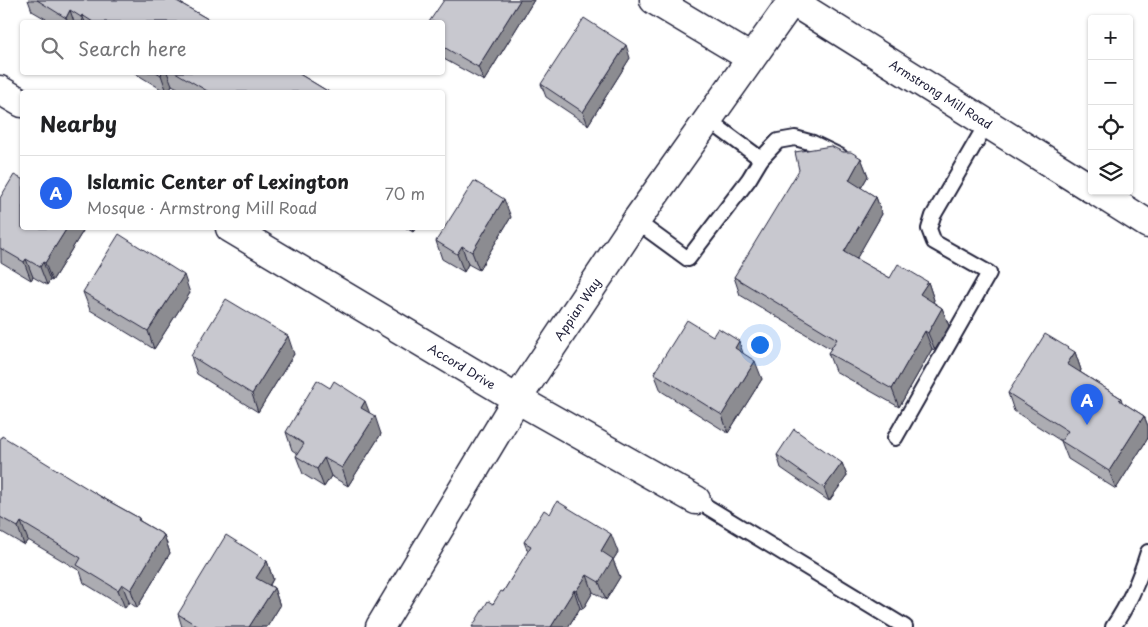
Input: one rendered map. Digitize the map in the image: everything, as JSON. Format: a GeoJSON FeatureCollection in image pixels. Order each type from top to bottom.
{"type":"FeatureCollection","features":[{"type":"Feature","properties":{"kind":"street"},"geometry":{"type":"LineString","coordinates":[[654,0],[751,58]]}},
{"type":"Feature","properties":{"kind":"street","name":"Appian Way"},"geometry":{"type":"LineString","coordinates":[[380,627],[517,399],[636,220],[792,0]]}},
{"type":"Feature","properties":{"kind":"street","name":"Armstrong Mill Road"},"geometry":{"type":"LineString","coordinates":[[792,0],[1088,186]]}},
{"type":"Feature","properties":{"kind":"street"},"geometry":{"type":"LineString","coordinates":[[0,90],[20,102]]}},
{"type":"Feature","properties":{"kind":"street"},"geometry":{"type":"LineString","coordinates":[[1102,195],[1148,224]]}},
{"type":"Feature","properties":{"kind":"street","name":"Accord Drive"},"geometry":{"type":"LineString","coordinates":[[233,230],[517,399],[696,500]]}},
{"type":"Feature","properties":{"kind":"lane"},"geometry":{"type":"LineString","coordinates":[[708,119],[761,159]]}},
{"type":"Feature","properties":{"kind":"lane"},"geometry":{"type":"LineString","coordinates":[[895,438],[990,273],[934,242],[929,230],[933,216],[986,123]]}},
{"type":"Feature","properties":{"kind":"lane"},"geometry":{"type":"LineString","coordinates":[[636,220],[688,259],[749,179],[761,159],[778,142],[795,138],[813,142],[854,162]]}},
{"type":"Feature","properties":{"kind":"lane"},"geometry":{"type":"LineString","coordinates":[[696,500],[905,627]]}},
{"type":"Feature","properties":{"kind":"lane"},"geometry":{"type":"LineString","coordinates":[[1113,627],[1122,613],[1138,579],[1148,552]]}},
{"type":"Feature","properties":{"kind":"building"},"geometry":{"type":"Polygon","coordinates":[[[37,0],[175,0],[210,20],[90,20],[70,10],[66,18],[37,0]]]}},
{"type":"Feature","properties":{"kind":"building"},"geometry":{"type":"Polygon","coordinates":[[[444,0],[520,0],[478,67],[445,48],[445,20],[430,20],[444,0]]]}},
{"type":"Feature","properties":{"kind":"building"},"geometry":{"type":"Polygon","coordinates":[[[584,18],[626,45],[583,112],[541,84],[584,18]]]}},
{"type":"Feature","properties":{"kind":"building"},"geometry":{"type":"Polygon","coordinates":[[[180,75],[301,75],[326,90],[206,90],[180,75]]]}},
{"type":"Feature","properties":{"kind":"building"},"geometry":{"type":"Polygon","coordinates":[[[831,146],[843,152],[851,152],[861,158],[849,180],[876,197],[844,252],[890,278],[898,264],[928,282],[920,294],[942,308],[928,333],[925,331],[892,389],[828,353],[837,339],[734,277],[799,170],[795,152],[831,146]]]}},
{"type":"Feature","properties":{"kind":"building"},"geometry":{"type":"Polygon","coordinates":[[[14,175],[20,178],[20,230],[66,230],[45,263],[43,262],[40,267],[26,259],[24,262],[0,248],[0,198],[14,175]]]}},
{"type":"Feature","properties":{"kind":"building"},"geometry":{"type":"Polygon","coordinates":[[[474,181],[504,199],[472,252],[462,246],[457,254],[436,241],[443,230],[445,230],[445,227],[474,181]]]}},
{"type":"Feature","properties":{"kind":"building"},"geometry":{"type":"Polygon","coordinates":[[[119,234],[184,275],[148,331],[83,292],[119,234]]]}},
{"type":"Feature","properties":{"kind":"building"},"geometry":{"type":"Polygon","coordinates":[[[226,299],[288,336],[252,394],[191,356],[226,299]]]}},
{"type":"Feature","properties":{"kind":"building"},"geometry":{"type":"Polygon","coordinates":[[[687,320],[713,336],[718,328],[739,341],[735,348],[755,361],[722,415],[654,373],[687,320]]]}},
{"type":"Feature","properties":{"kind":"building"},"geometry":{"type":"Polygon","coordinates":[[[1045,334],[1075,352],[1067,364],[1121,398],[1119,400],[1144,416],[1109,471],[1061,441],[1068,431],[1008,393],[1045,334]]]}},
{"type":"Feature","properties":{"kind":"building"},"geometry":{"type":"Polygon","coordinates":[[[317,380],[330,388],[334,381],[365,401],[361,408],[375,416],[342,468],[324,458],[317,469],[296,456],[304,444],[286,432],[317,380]]]}},
{"type":"Feature","properties":{"kind":"building"},"geometry":{"type":"Polygon","coordinates":[[[794,429],[842,463],[824,488],[777,455],[794,429]]]}},
{"type":"Feature","properties":{"kind":"building"},"geometry":{"type":"Polygon","coordinates":[[[2,436],[164,535],[131,590],[122,584],[118,590],[77,565],[81,558],[21,522],[18,527],[0,517],[0,440],[2,436]]]}},
{"type":"Feature","properties":{"kind":"building"},"geometry":{"type":"Polygon","coordinates":[[[557,501],[611,534],[601,551],[613,559],[599,582],[587,575],[576,591],[574,590],[551,627],[472,627],[488,601],[493,604],[501,591],[503,592],[531,546],[524,542],[544,510],[550,514],[557,501]]]}},
{"type":"Feature","properties":{"kind":"building"},"geometry":{"type":"Polygon","coordinates":[[[226,535],[267,561],[256,578],[274,588],[249,627],[199,627],[178,614],[226,535]]]}},
{"type":"Feature","properties":{"kind":"place","name":"Islamic Center of Lexington"},"geometry":{"type":"Point","coordinates":[1087,425]}}]}
